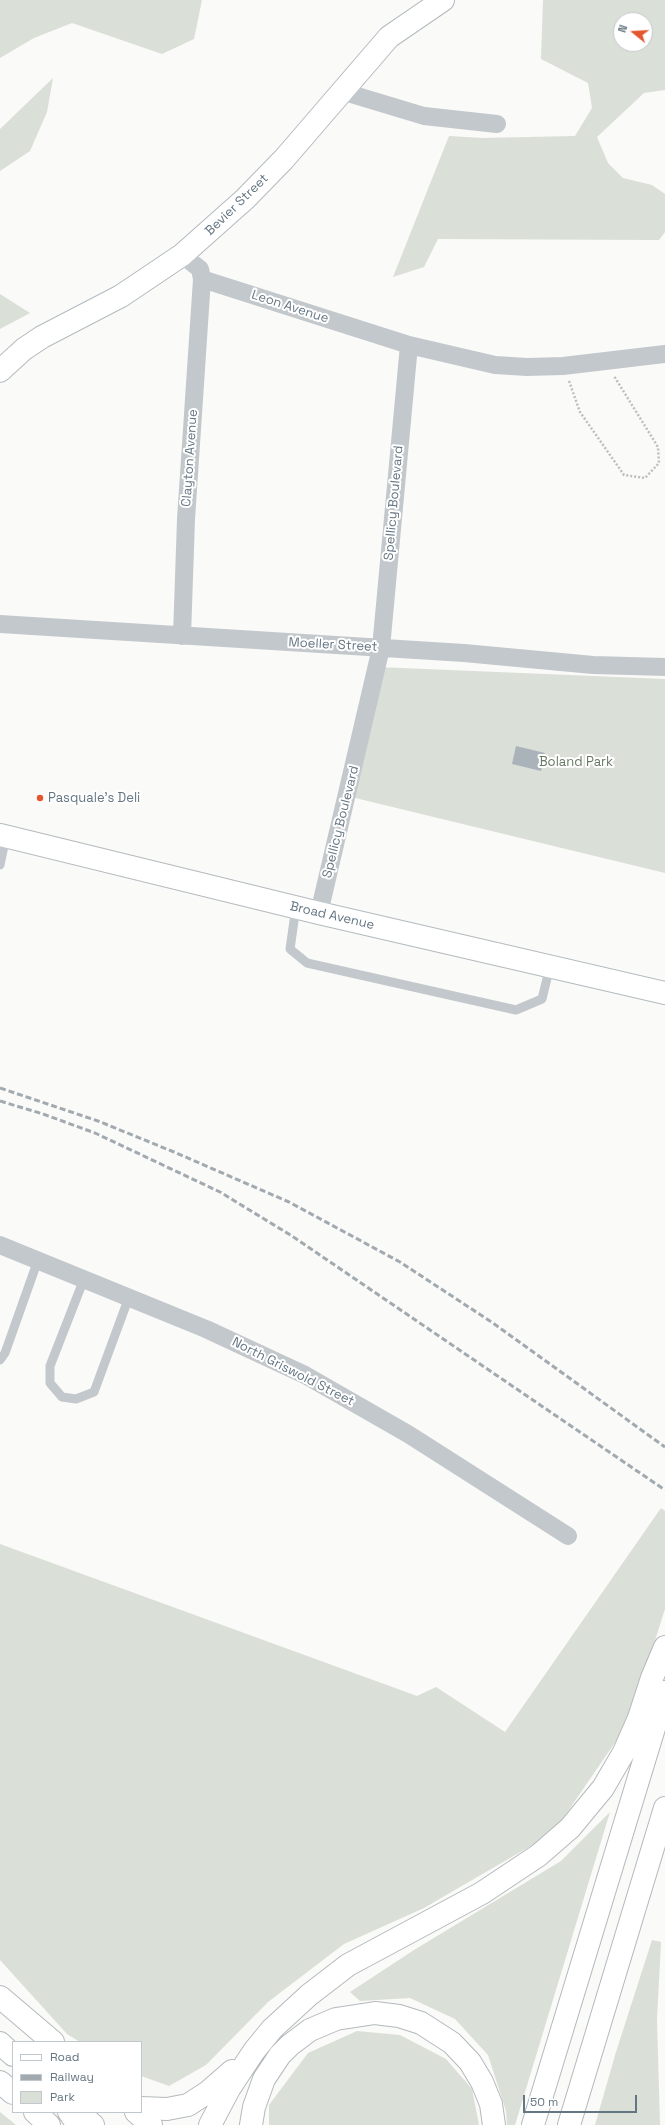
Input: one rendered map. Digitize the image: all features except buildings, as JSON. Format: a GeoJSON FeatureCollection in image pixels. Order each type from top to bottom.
{"type":"FeatureCollection","features":[{"type":"Feature","properties":{"kind":"main road","name":"Bevier Street"},"geometry":{"type":"LineString","coordinates":[[1,369],[24,349],[42,337],[120,296],[182,255],[245,199],[284,159],[341,91],[390,37],[443,0]]}},
{"type":"Feature","properties":{"kind":"main road","name":"Broad Avenue"},"geometry":{"type":"LineString","coordinates":[[3,836],[319,913],[665,993]]}},
{"type":"Feature","properties":{"kind":"main road"},"geometry":{"type":"LineString","coordinates":[[533,2125],[660,1689],[665,1647]]}},
{"type":"Feature","properties":{"kind":"main road"},"geometry":{"type":"LineString","coordinates":[[210,2125],[229,2089],[254,2051],[272,2029],[297,2005],[348,1965],[482,1893],[539,1855],[570,1828],[592,1804],[613,1771],[660,1689]]}},
{"type":"Feature","properties":{"kind":"main road"},"geometry":{"type":"LineString","coordinates":[[569,2125],[665,1808]]}},
{"type":"Feature","properties":{"kind":"main road"},"geometry":{"type":"LineString","coordinates":[[0,1981],[30,2022]]}},
{"type":"Feature","properties":{"kind":"main road"},"geometry":{"type":"LineString","coordinates":[[0,1997],[52,2041]]}},
{"type":"Feature","properties":{"kind":"main road"},"geometry":{"type":"LineString","coordinates":[[252,2125],[254,2107],[264,2079],[280,2055],[290,2044],[310,2030],[336,2019],[375,2013],[399,2016],[421,2022],[452,2043],[470,2062],[482,2082],[491,2104],[494,2125]]}},
{"type":"Feature","properties":{"kind":"main road"},"geometry":{"type":"LineString","coordinates":[[0,2043],[12,2053]]}},
{"type":"Feature","properties":{"kind":"main road"},"geometry":{"type":"LineString","coordinates":[[142,2108],[176,2108],[198,2100],[254,2051]]}},
{"type":"Feature","properties":{"kind":"main road"},"geometry":{"type":"LineString","coordinates":[[0,2082],[12,2092]]}},
{"type":"Feature","properties":{"kind":"main road"},"geometry":{"type":"LineString","coordinates":[[36,2113],[50,2125]]}},
{"type":"Feature","properties":{"kind":"main road"},"geometry":{"type":"LineString","coordinates":[[70,2113],[78,2125]]}},
{"type":"Feature","properties":{"kind":"main road"},"geometry":{"type":"LineString","coordinates":[[79,2113],[93,2125]]}},
{"type":"Feature","properties":{"kind":"main road"},"geometry":{"type":"LineString","coordinates":[[137,2113],[151,2125]]}},
{"type":"Feature","properties":{"kind":"street"},"geometry":{"type":"LineString","coordinates":[[341,91],[424,116],[497,124]]}},
{"type":"Feature","properties":{"kind":"street"},"geometry":{"type":"LineString","coordinates":[[182,255],[200,269],[202,279]]}},
{"type":"Feature","properties":{"kind":"street","name":"Leon Avenue"},"geometry":{"type":"LineString","coordinates":[[202,279],[409,346]]}},
{"type":"Feature","properties":{"kind":"street","name":"Clayton Avenue"},"geometry":{"type":"LineString","coordinates":[[182,636],[186,519],[202,279]]}},
{"type":"Feature","properties":{"kind":"street"},"geometry":{"type":"LineString","coordinates":[[409,346],[495,365],[527,367],[563,366],[665,354]]}},
{"type":"Feature","properties":{"kind":"street","name":"Spellicy Boulevard"},"geometry":{"type":"LineString","coordinates":[[319,913],[381,648],[409,346]]}},
{"type":"Feature","properties":{"kind":"street","name":"Moeller Street"},"geometry":{"type":"LineString","coordinates":[[0,624],[381,648],[593,665],[665,667]]}},
{"type":"Feature","properties":{"kind":"street","name":"North Griswold Street"},"geometry":{"type":"LineString","coordinates":[[0,1245],[206,1329],[304,1375],[356,1403],[568,1536]]}},
{"type":"Feature","properties":{"kind":"lane"},"geometry":{"type":"LineString","coordinates":[[0,865],[3,836]]}},
{"type":"Feature","properties":{"kind":"lane"},"geometry":{"type":"LineString","coordinates":[[296,907],[290,949],[307,962],[516,1010],[542,999],[550,966]]}},
{"type":"Feature","properties":{"kind":"lane"},"geometry":{"type":"LineString","coordinates":[[0,1360],[5,1353],[38,1260]]}},
{"type":"Feature","properties":{"kind":"lane"},"geometry":{"type":"LineString","coordinates":[[84,1279],[50,1366],[50,1383],[62,1397],[76,1399],[94,1392],[129,1297]]}},
{"type":"Feature","properties":{"kind":"path"},"geometry":{"type":"LineString","coordinates":[[563,366],[580,412],[624,475],[645,478],[659,463],[658,447],[604,360]]}},
{"type":"Feature","properties":{"kind":"green space"},"geometry":{"type":"Polygon","coordinates":[[[0,0],[202,0],[194,39],[162,54],[72,23],[34,38],[0,58],[0,0]]]}},
{"type":"Feature","properties":{"kind":"green space"},"geometry":{"type":"Polygon","coordinates":[[[543,0],[665,0],[665,90],[644,93],[597,137],[608,163],[623,178],[652,185],[665,194],[665,232],[659,240],[438,239],[424,267],[393,277],[449,136],[482,138],[575,136],[592,108],[588,83],[541,59],[543,0]]]}},
{"type":"Feature","properties":{"kind":"green space"},"geometry":{"type":"Polygon","coordinates":[[[53,78],[47,112],[30,151],[0,171],[0,129],[53,78]]]}},
{"type":"Feature","properties":{"kind":"green space"},"geometry":{"type":"Polygon","coordinates":[[[0,294],[30,313],[0,329],[0,294]]]}},
{"type":"Feature","properties":{"kind":"green space","name":"Boland Park"},"geometry":{"type":"Polygon","coordinates":[[[377,667],[665,679],[665,873],[347,796],[377,667]]]}},
{"type":"Feature","properties":{"kind":"green space"},"geometry":{"type":"Polygon","coordinates":[[[661,1508],[665,1511],[665,1609],[629,1722],[553,1833],[424,1908],[344,1944],[268,2002],[206,2065],[169,2086],[142,2076],[142,2041],[78,2041],[67,2034],[0,1960],[0,1544],[417,1696],[436,1687],[505,1732],[661,1508]]]}},
{"type":"Feature","properties":{"kind":"green space"},"geometry":{"type":"Polygon","coordinates":[[[610,1812],[515,2125],[507,2125],[506,2111],[488,2055],[455,2019],[410,1998],[360,2001],[350,1992],[414,1950],[561,1861],[610,1812]]]}},
{"type":"Feature","properties":{"kind":"green space"},"geometry":{"type":"Polygon","coordinates":[[[652,1940],[661,1942],[657,2019],[660,2125],[595,2125],[616,2052],[652,1940]]]}},
{"type":"Feature","properties":{"kind":"green space"},"geometry":{"type":"Polygon","coordinates":[[[357,2031],[400,2035],[446,2059],[472,2089],[479,2125],[269,2125],[269,2105],[308,2053],[357,2031]]]}},
{"type":"Feature","properties":{"kind":"green space"},"geometry":{"type":"Polygon","coordinates":[[[0,2112],[16,2125],[0,2125],[0,2112]]]}},
{"type":"Feature","properties":{"kind":"railway"},"geometry":{"type":"LineString","coordinates":[[0,1088],[98,1121],[289,1202],[400,1262],[493,1323],[665,1447]]}},
{"type":"Feature","properties":{"kind":"railway"},"geometry":{"type":"LineString","coordinates":[[0,1101],[43,1114],[95,1133],[220,1192],[292,1236],[665,1490]]}},
{"type":"Feature","properties":{"kind":"place","name":"Pasquale's Deli"},"geometry":{"type":"Point","coordinates":[40,798]}}]}
